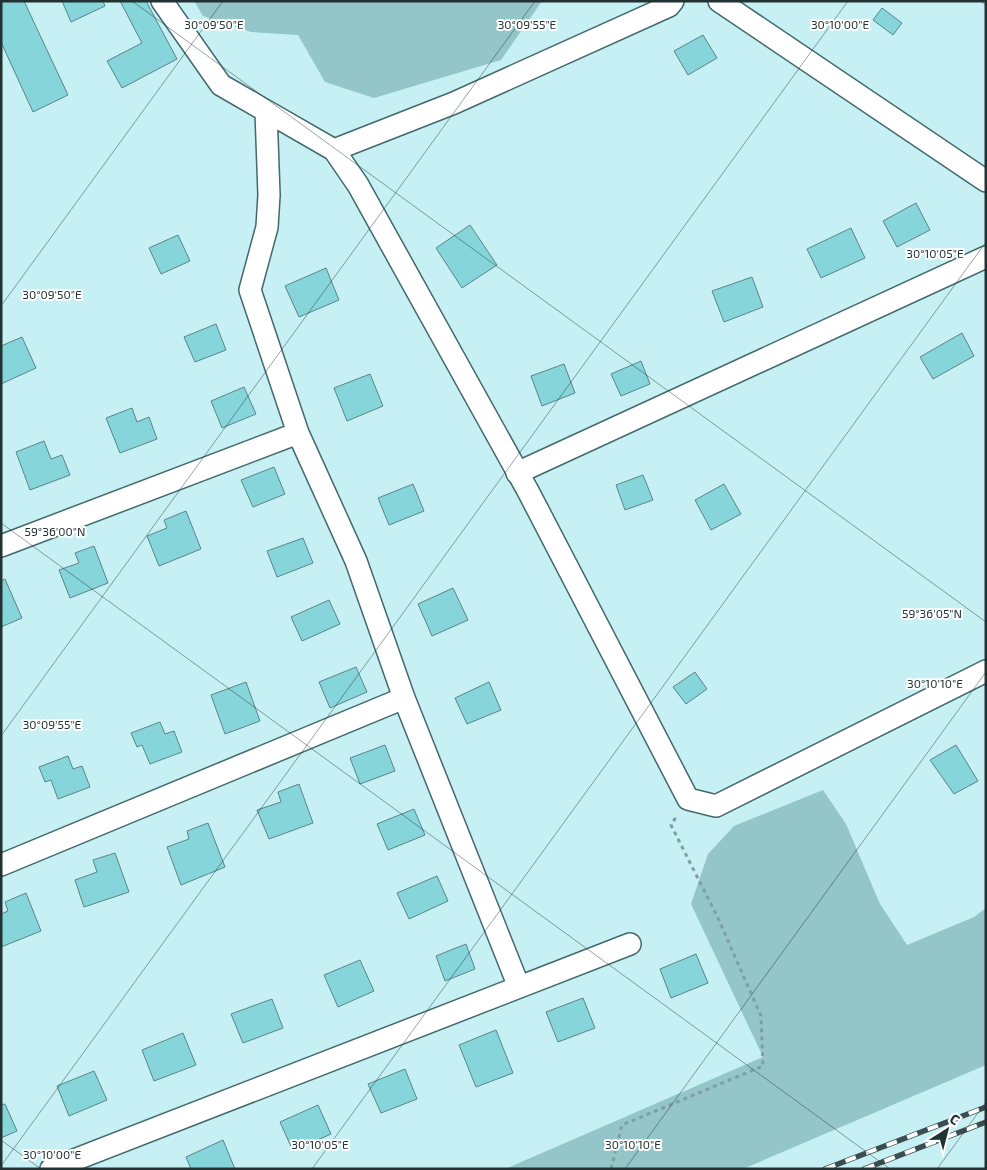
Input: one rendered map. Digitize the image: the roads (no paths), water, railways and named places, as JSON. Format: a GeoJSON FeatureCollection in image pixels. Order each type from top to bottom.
{"type":"FeatureCollection","features":[{"type":"Feature","properties":{"kind":"street"},"geometry":{"type":"LineString","coordinates":[[162,1],[220,85],[334,150],[358,185],[517,473],[688,799],[716,806],[986,671]]}},
{"type":"Feature","properties":{"kind":"street"},"geometry":{"type":"LineString","coordinates":[[334,150],[454,103],[669,6],[673,1]]}},
{"type":"Feature","properties":{"kind":"street"},"geometry":{"type":"LineString","coordinates":[[719,1],[986,181]]}},
{"type":"Feature","properties":{"kind":"street"},"geometry":{"type":"LineString","coordinates":[[266,110],[269,196],[267,227],[250,290],[298,433],[356,561],[404,698],[518,987]]}},
{"type":"Feature","properties":{"kind":"street"},"geometry":{"type":"LineString","coordinates":[[517,473],[986,257]]}},
{"type":"Feature","properties":{"kind":"street"},"geometry":{"type":"LineString","coordinates":[[1,546],[298,433]]}},
{"type":"Feature","properties":{"kind":"street"},"geometry":{"type":"LineString","coordinates":[[1,865],[404,698]]}},
{"type":"Feature","properties":{"kind":"street"},"geometry":{"type":"LineString","coordinates":[[51,1169],[630,944]]}},
{"type":"Feature","properties":{"kind":"railway"},"geometry":{"type":"LineString","coordinates":[[825,1169],[986,1107]]}},
{"type":"Feature","properties":{"kind":"railway"},"geometry":{"type":"LineString","coordinates":[[864,1169],[986,1122]]}}]}
